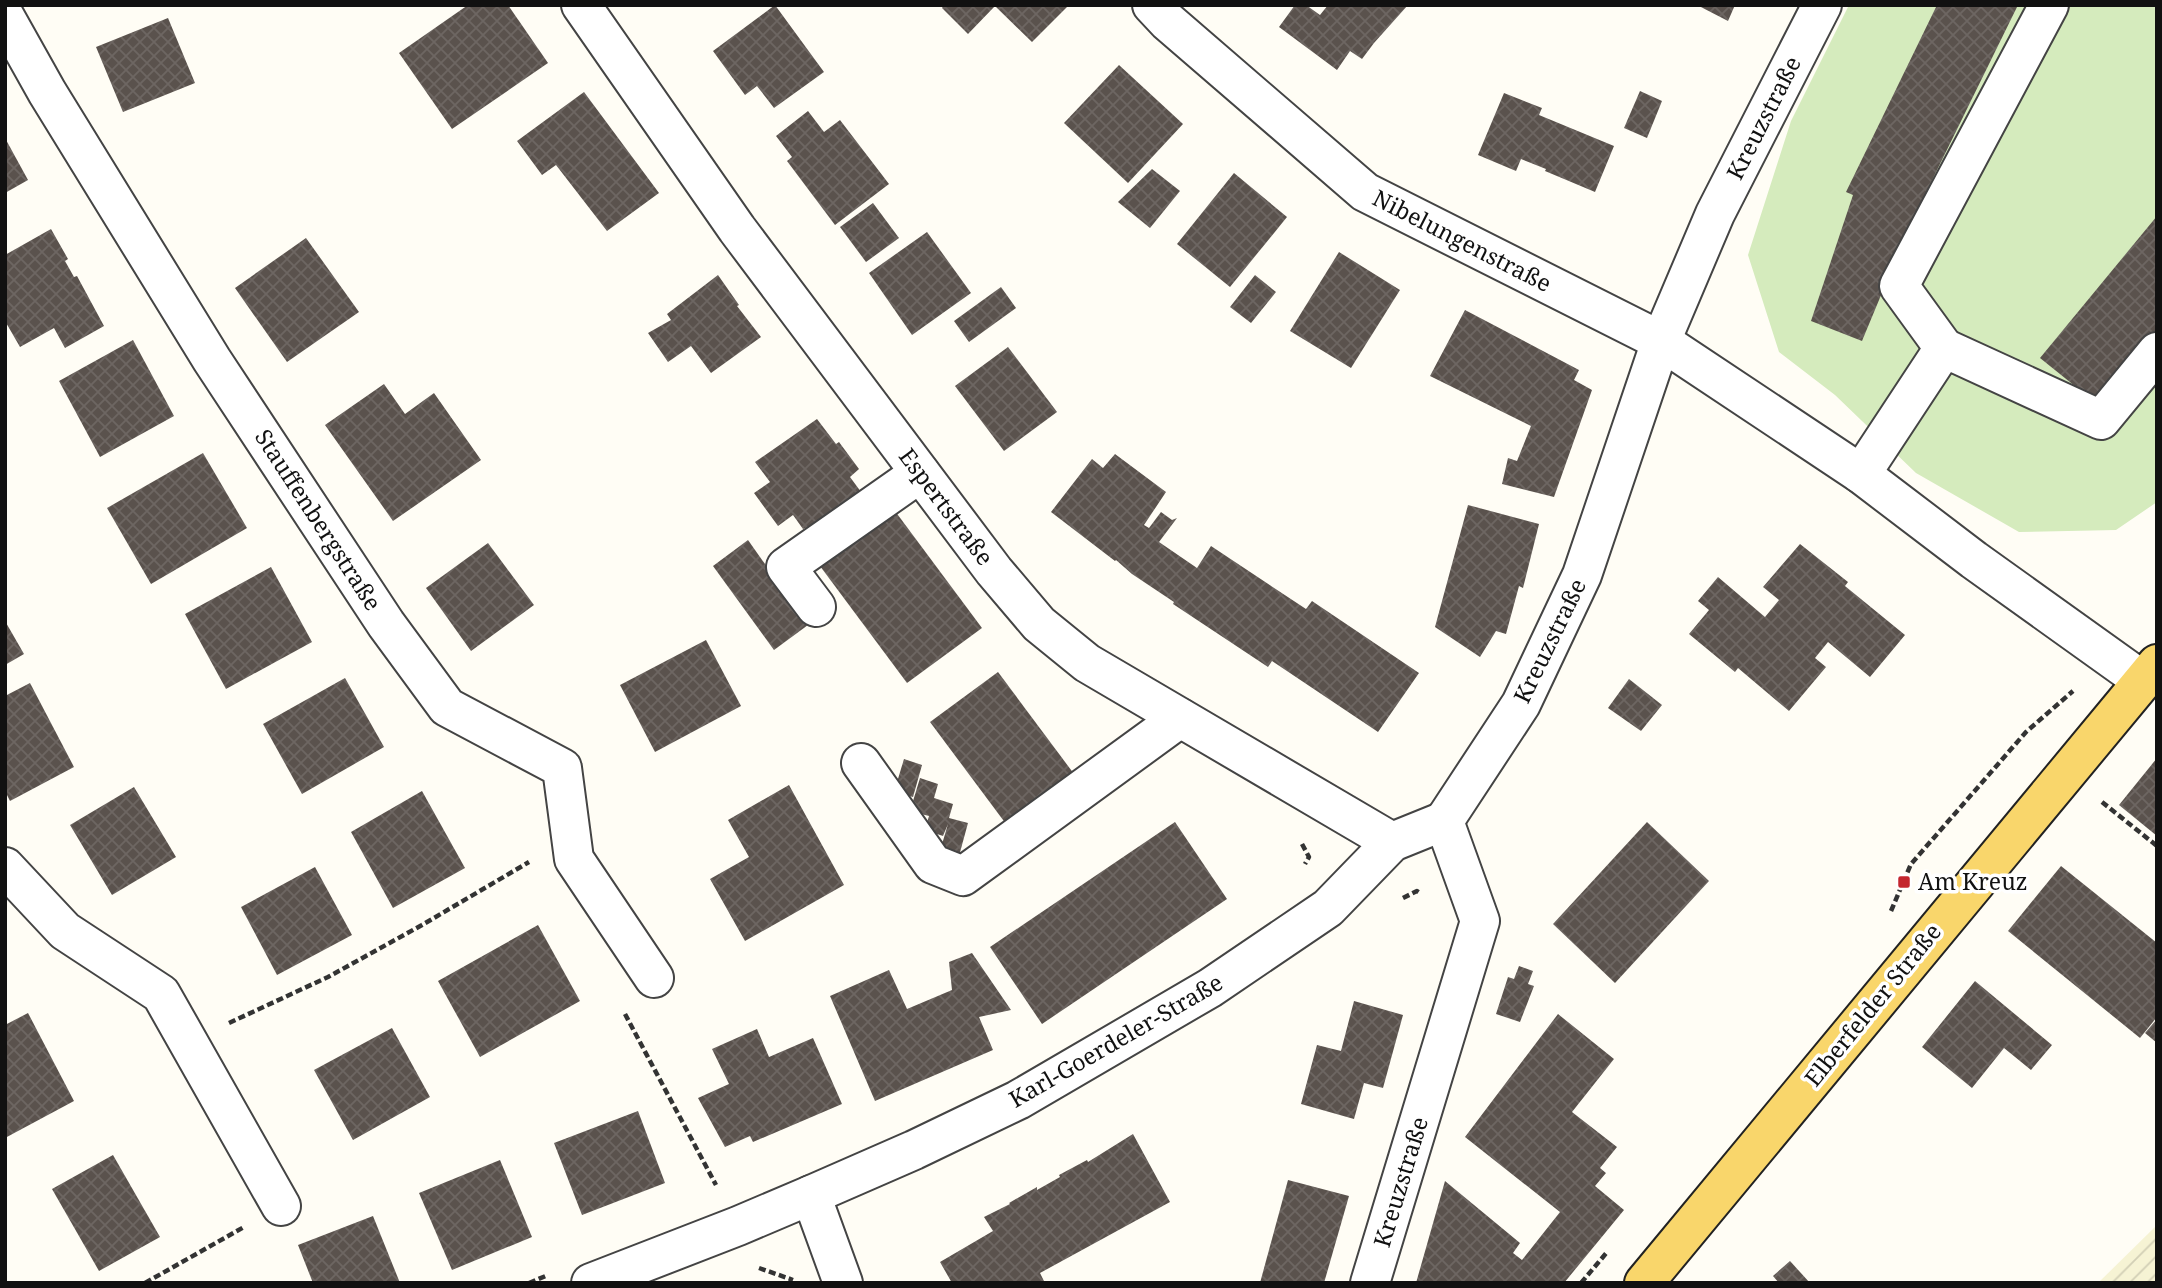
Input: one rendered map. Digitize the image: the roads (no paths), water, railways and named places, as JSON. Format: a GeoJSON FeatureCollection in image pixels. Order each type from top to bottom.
{"type":"FeatureCollection","features":[{"type":"Feature","properties":{"kind":"main road","name":"Elberfelder Straße"},"geometry":{"type":"LineString","coordinates":[[1644,1283],[2150,672]]}},
{"type":"Feature","properties":{"kind":"street","name":"Espertstraße"},"geometry":{"type":"LineString","coordinates":[[581,5],[737,229],[994,570],[1039,624],[1087,663],[1392,842]]}},
{"type":"Feature","properties":{"kind":"street","name":"Nibelungenstraße"},"geometry":{"type":"LineString","coordinates":[[1152,5],[1167,21],[1365,192],[1661,341]]}},
{"type":"Feature","properties":{"kind":"street","name":"Kreuzstraße"},"geometry":{"type":"LineString","coordinates":[[1370,1283],[1480,921],[1444,821],[1521,704],[1582,575],[1661,341],[1715,215],[1822,5]]}},
{"type":"Feature","properties":{"kind":"street"},"geometry":{"type":"LineString","coordinates":[[2049,5],[1899,286],[1944,348],[2101,420],[2157,352]]}},
{"type":"Feature","properties":{"kind":"street","name":"Stauffenbergstraße"},"geometry":{"type":"LineString","coordinates":[[5,17],[47,92],[212,360],[378,612],[439,697],[447,707],[562,768],[573,859],[654,978]]}},
{"type":"Feature","properties":{"kind":"street"},"geometry":{"type":"LineString","coordinates":[[1661,341],[1861,474],[1974,561],[2110,658],[2150,672]]}},
{"type":"Feature","properties":{"kind":"street"},"geometry":{"type":"LineString","coordinates":[[1861,474],[1944,348]]}},
{"type":"Feature","properties":{"kind":"street"},"geometry":{"type":"LineString","coordinates":[[816,607],[786,567],[920,472]]}},
{"type":"Feature","properties":{"kind":"street"},"geometry":{"type":"LineString","coordinates":[[861,762],[933,864],[963,876],[1180,718]]}},
{"type":"Feature","properties":{"kind":"street"},"geometry":{"type":"LineString","coordinates":[[1392,842],[1444,821]]}},
{"type":"Feature","properties":{"kind":"street","name":"Karl-Goerdeler-Straße"},"geometry":{"type":"LineString","coordinates":[[592,1283],[811,1195],[1018,1100],[1210,988],[1328,908],[1392,842]]}},
{"type":"Feature","properties":{"kind":"street"},"geometry":{"type":"LineString","coordinates":[[5,867],[65,931],[161,994],[281,1206]]}},
{"type":"Feature","properties":{"kind":"street"},"geometry":{"type":"LineString","coordinates":[[811,1195],[843,1283]]}},
{"type":"Feature","properties":{"kind":"place","name":"Am Kreuz"},"geometry":{"type":"Point","coordinates":[1904,882]}}]}
